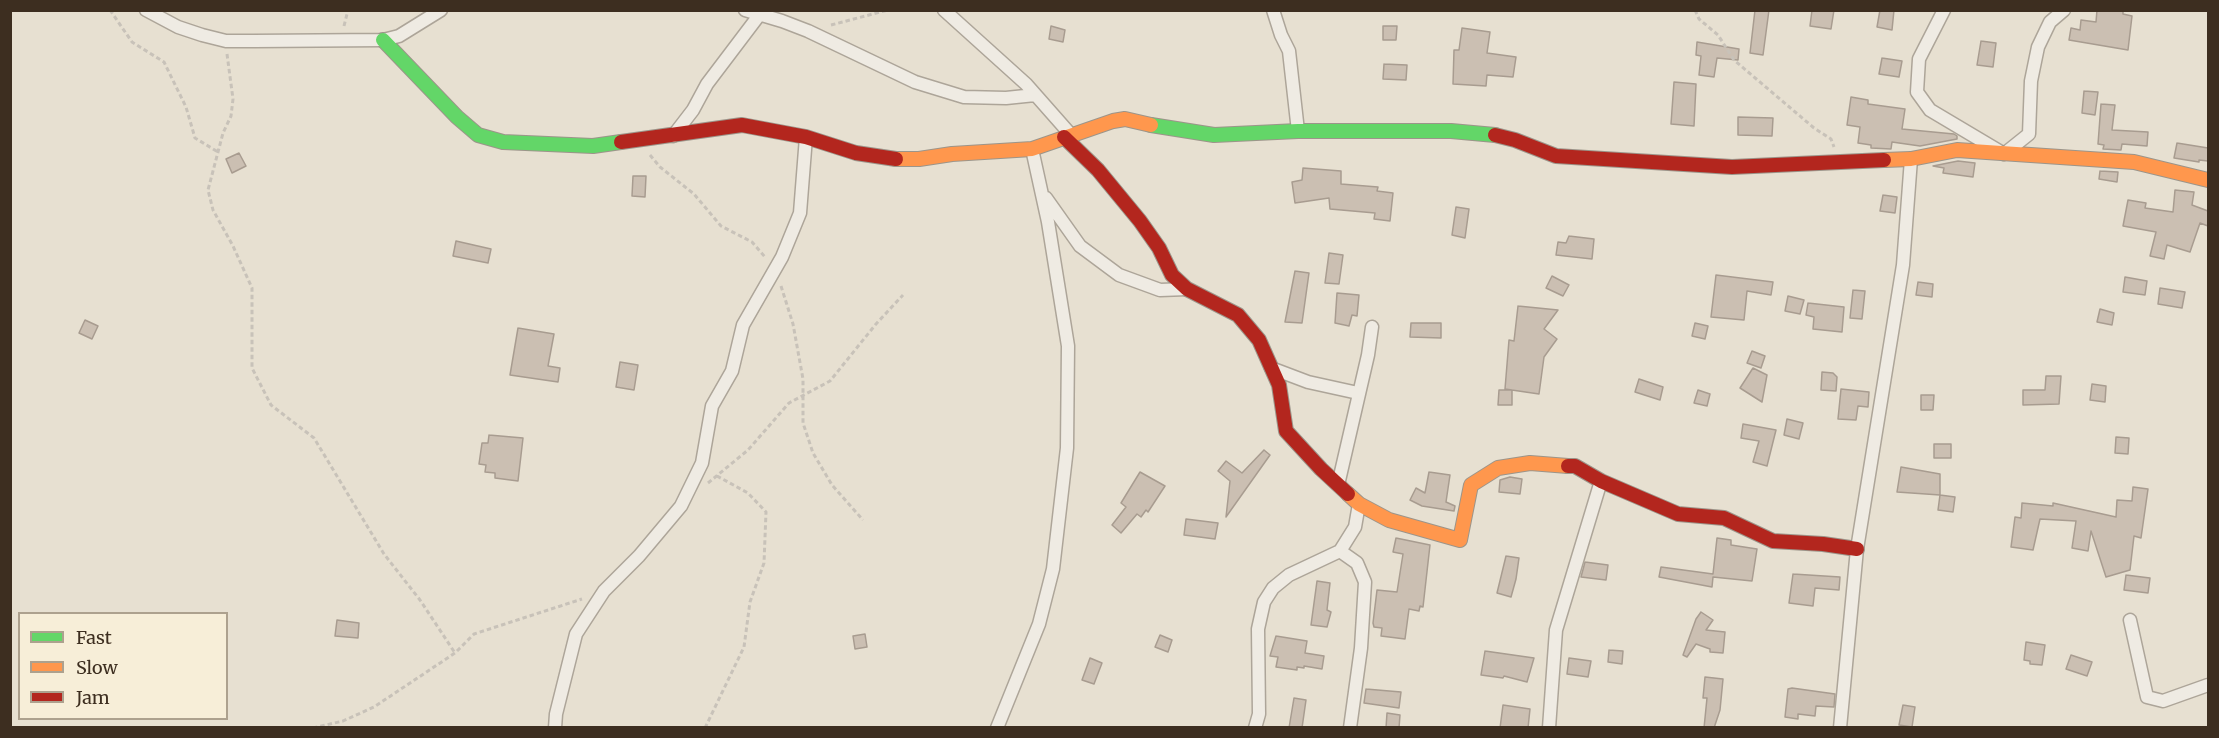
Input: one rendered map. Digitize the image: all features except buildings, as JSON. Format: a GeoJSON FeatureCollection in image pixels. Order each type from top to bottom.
{"type":"FeatureCollection","features":[{"type":"Feature","properties":{"kind":"street"},"geometry":{"type":"LineString","coordinates":[[146,10],[178,27],[226,40],[383,40],[399,36],[441,10]]}},
{"type":"Feature","properties":{"kind":"street"},"geometry":{"type":"LineString","coordinates":[[745,10],[808,31],[915,82],[964,97],[1006,99],[1035,95]]}},
{"type":"Feature","properties":{"kind":"street"},"geometry":{"type":"LineString","coordinates":[[944,10],[1035,95],[1067,136],[1140,220],[1159,248],[1172,275],[1187,289],[1238,315],[1258,340],[1279,385],[1286,431],[1359,504],[1389,520],[1460,540],[1471,485],[1498,468],[1530,463],[1575,466],[1601,481],[1678,514],[1724,518],[1773,541],[1857,549]]}},
{"type":"Feature","properties":{"kind":"street"},"geometry":{"type":"LineString","coordinates":[[1274,10],[1281,35],[1289,51],[1298,131]]}},
{"type":"Feature","properties":{"kind":"street"},"geometry":{"type":"LineString","coordinates":[[1944,10],[1919,59],[1917,92],[1930,110],[2004,154]]}},
{"type":"Feature","properties":{"kind":"street"},"geometry":{"type":"LineString","coordinates":[[2004,154],[2029,134],[2031,81],[2038,47],[2050,22],[2064,10]]}},
{"type":"Feature","properties":{"kind":"street"},"geometry":{"type":"LineString","coordinates":[[673,136],[693,110],[707,84],[760,14]]}},
{"type":"Feature","properties":{"kind":"street"},"geometry":{"type":"LineString","coordinates":[[383,40],[457,117],[478,135],[503,142],[593,147],[742,125],[806,137],[856,153],[886,159],[919,159],[952,154],[1032,149],[1125,119],[1159,128],[1214,135],[1298,131],[1451,130],[1498,135],[1556,156],[1732,167],[1911,159],[1957,150],[2134,162],[2208,180]]}},
{"type":"Feature","properties":{"kind":"street"},"geometry":{"type":"LineString","coordinates":[[555,728],[556,714],[576,634],[604,591],[639,556],[681,506],[702,463],[712,406],[732,370],[743,325],[782,257],[800,213],[806,137]]}},
{"type":"Feature","properties":{"kind":"street"},"geometry":{"type":"LineString","coordinates":[[997,728],[1039,624],[1053,569],[1067,448],[1068,346],[1032,149]]}},
{"type":"Feature","properties":{"kind":"street"},"geometry":{"type":"LineString","coordinates":[[1840,728],[1857,549],[1903,265],[1911,159]]}},
{"type":"Feature","properties":{"kind":"street"},"geometry":{"type":"LineString","coordinates":[[1041,192],[1080,246],[1119,275],[1160,290],[1187,289]]}},
{"type":"Feature","properties":{"kind":"street"},"geometry":{"type":"LineString","coordinates":[[1338,485],[1372,327]]}},
{"type":"Feature","properties":{"kind":"street"},"geometry":{"type":"LineString","coordinates":[[1271,368],[1308,382],[1358,393]]}},
{"type":"Feature","properties":{"kind":"street"},"geometry":{"type":"LineString","coordinates":[[1549,728],[1556,630],[1601,481]]}},
{"type":"Feature","properties":{"kind":"street"},"geometry":{"type":"LineString","coordinates":[[1255,728],[1259,714],[1258,629],[1264,602],[1273,588],[1289,575],[1340,551],[1355,528],[1359,504]]}},
{"type":"Feature","properties":{"kind":"street"},"geometry":{"type":"LineString","coordinates":[[1340,551],[1357,563],[1365,582],[1361,648],[1350,728]]}},
{"type":"Feature","properties":{"kind":"street"},"geometry":{"type":"LineString","coordinates":[[2130,620],[2146,697],[2163,701],[2208,685]]}},
{"type":"Feature","properties":{"kind":"path"},"geometry":{"type":"LineString","coordinates":[[110,10],[132,42],[164,62],[186,107],[195,138],[218,152]]}},
{"type":"Feature","properties":{"kind":"path"},"geometry":{"type":"LineString","coordinates":[[808,31],[888,10]]}},
{"type":"Feature","properties":{"kind":"path"},"geometry":{"type":"LineString","coordinates":[[1695,10],[1699,19],[1718,35],[1734,60],[1814,128],[1831,139],[1841,162]]}},
{"type":"Feature","properties":{"kind":"path"},"geometry":{"type":"LineString","coordinates":[[226,40],[233,83],[231,116],[208,190],[213,210],[252,288],[252,368],[271,405],[314,438],[384,555],[420,600],[455,653]]}},
{"type":"Feature","properties":{"kind":"path"},"geometry":{"type":"LineString","coordinates":[[636,141],[660,167],[694,194],[721,226],[752,242],[775,269],[793,324],[803,379],[803,423],[813,453],[832,485],[863,520]]}},
{"type":"Feature","properties":{"kind":"path"},"geometry":{"type":"LineString","coordinates":[[708,483],[748,450],[789,403],[830,381],[876,324],[903,295]]}},
{"type":"Feature","properties":{"kind":"path"},"geometry":{"type":"LineString","coordinates":[[702,463],[717,476],[748,493],[766,512],[764,563],[750,602],[744,647],[705,728]]}},
{"type":"Feature","properties":{"kind":"path"},"geometry":{"type":"LineString","coordinates":[[313,728],[343,721],[374,707],[455,653],[474,634],[604,591]]}},
{"type":"Feature","properties":{"kind":"traffic: fast"},"geometry":{"type":"LineString","coordinates":[[383,40],[457,117],[478,135],[503,142],[593,146],[621,142]]}},
{"type":"Feature","properties":{"kind":"traffic: fast"},"geometry":{"type":"LineString","coordinates":[[1151,125],[1214,135],[1298,131],[1451,131],[1495,135]]}},
{"type":"Feature","properties":{"kind":"traffic: slow"},"geometry":{"type":"LineString","coordinates":[[896,159],[1032,149],[1125,119],[1151,125]]}},
{"type":"Feature","properties":{"kind":"traffic: slow"},"geometry":{"type":"LineString","coordinates":[[1884,160],[1911,159],[1957,150],[2134,162],[2208,180]]}},
{"type":"Feature","properties":{"kind":"traffic: slow"},"geometry":{"type":"LineString","coordinates":[[1348,494],[1359,504],[1389,520],[1460,540],[1471,485],[1498,468],[1530,463],[1568,466]]}},
{"type":"Feature","properties":{"kind":"traffic: jam"},"geometry":{"type":"LineString","coordinates":[[621,142],[742,125],[806,137],[856,153],[896,159]]}},
{"type":"Feature","properties":{"kind":"traffic: jam"},"geometry":{"type":"LineString","coordinates":[[1495,135],[1556,156],[1732,167],[1884,160]]}},
{"type":"Feature","properties":{"kind":"traffic: jam"},"geometry":{"type":"LineString","coordinates":[[1064,137],[1098,170],[1140,221],[1159,248],[1172,275],[1187,289],[1238,315],[1259,340],[1279,385],[1286,431],[1348,494]]}},
{"type":"Feature","properties":{"kind":"traffic: jam"},"geometry":{"type":"LineString","coordinates":[[1568,466],[1575,466],[1601,481],[1678,514],[1724,518],[1773,541],[1857,549]]}}]}
